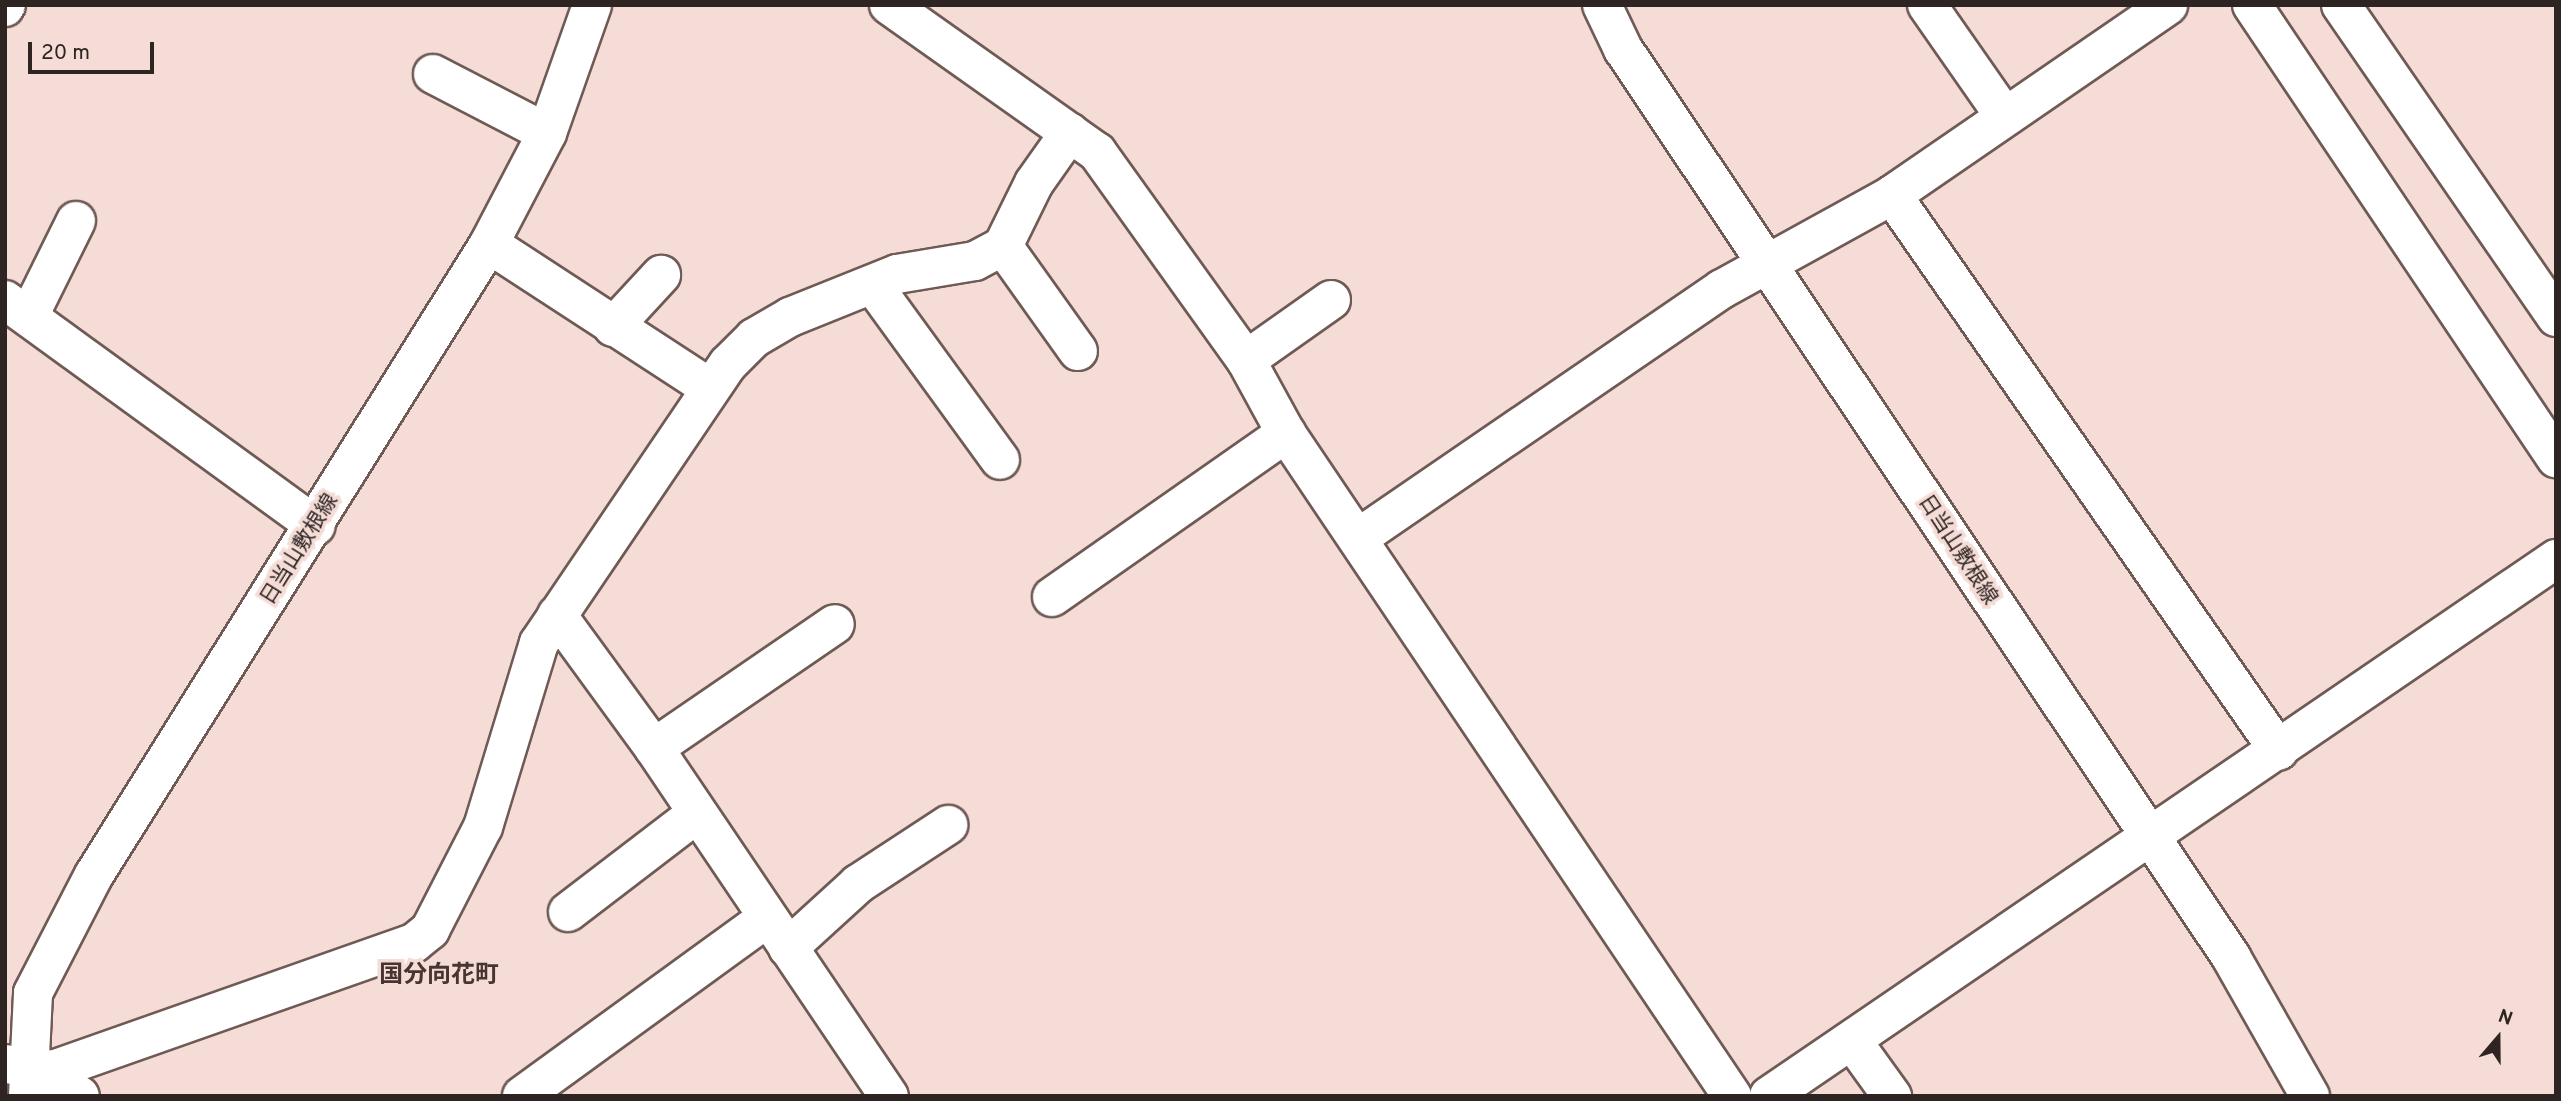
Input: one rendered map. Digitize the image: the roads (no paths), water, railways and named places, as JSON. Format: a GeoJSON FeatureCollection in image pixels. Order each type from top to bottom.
{"type":"FeatureCollection","features":[{"type":"Feature","properties":{"kind":"street","name":"日当山敷根線"},"geometry":{"type":"LineString","coordinates":[[21,1074],[33,993],[94,875],[316,526],[489,244],[547,133],[593,5]]}},
{"type":"Feature","properties":{"kind":"street"},"geometry":{"type":"LineString","coordinates":[[889,5],[1097,152],[1246,360],[1286,433],[1361,536],[1732,1096]]}},
{"type":"Feature","properties":{"kind":"street","name":"日当山敷根線"},"geometry":{"type":"LineString","coordinates":[[1602,5],[1623,49],[1771,265],[2145,836],[2231,957],[2310,1096]]}},
{"type":"Feature","properties":{"kind":"street"},"geometry":{"type":"LineString","coordinates":[[1927,5],[2005,117]]}},
{"type":"Feature","properties":{"kind":"street"},"geometry":{"type":"LineString","coordinates":[[1361,536],[1722,289],[1771,265],[1892,195],[2168,5]]}},
{"type":"Feature","properties":{"kind":"street"},"geometry":{"type":"LineString","coordinates":[[2252,5],[2556,458]]}},
{"type":"Feature","properties":{"kind":"street"},"geometry":{"type":"LineString","coordinates":[[2341,5],[2556,317]]}},
{"type":"Feature","properties":{"kind":"street"},"geometry":{"type":"LineString","coordinates":[[433,74],[547,133]]}},
{"type":"Feature","properties":{"kind":"street"},"geometry":{"type":"LineString","coordinates":[[21,1074],[53,1070],[414,943],[430,930],[483,827],[531,664],[557,615],[710,388],[771,327],[909,271],[975,261],[1003,246],[1034,183],[1070,132]]}},
{"type":"Feature","properties":{"kind":"street"},"geometry":{"type":"LineString","coordinates":[[1892,195],[2279,751]]}},
{"type":"Feature","properties":{"kind":"street"},"geometry":{"type":"LineString","coordinates":[[76,221],[17,308],[316,526]]}},
{"type":"Feature","properties":{"kind":"street"},"geometry":{"type":"LineString","coordinates":[[489,244],[710,388]]}},
{"type":"Feature","properties":{"kind":"street"},"geometry":{"type":"LineString","coordinates":[[1003,246],[1078,351]]}},
{"type":"Feature","properties":{"kind":"street"},"geometry":{"type":"LineString","coordinates":[[613,327],[662,275]]}},
{"type":"Feature","properties":{"kind":"street"},"geometry":{"type":"LineString","coordinates":[[873,285],[1000,460]]}},
{"type":"Feature","properties":{"kind":"street"},"geometry":{"type":"LineString","coordinates":[[1246,360],[1331,300]]}},
{"type":"Feature","properties":{"kind":"street"},"geometry":{"type":"LineString","coordinates":[[1052,597],[1286,433]]}},
{"type":"Feature","properties":{"kind":"street"},"geometry":{"type":"LineString","coordinates":[[1769,1096],[1853,1042],[2145,836],[2279,751],[2556,559]]}},
{"type":"Feature","properties":{"kind":"street"},"geometry":{"type":"LineString","coordinates":[[557,615],[654,748],[888,1096]]}},
{"type":"Feature","properties":{"kind":"street"},"geometry":{"type":"LineString","coordinates":[[654,748],[835,624]]}},
{"type":"Feature","properties":{"kind":"street"},"geometry":{"type":"LineString","coordinates":[[568,912],[696,814]]}},
{"type":"Feature","properties":{"kind":"street"},"geometry":{"type":"LineString","coordinates":[[522,1096],[948,825]]}},
{"type":"Feature","properties":{"kind":"street"},"geometry":{"type":"LineString","coordinates":[[1853,1042],[1892,1096]]}},
{"type":"Feature","properties":{"kind":"street"},"geometry":{"type":"LineString","coordinates":[[21,1074],[80,1096]]}},
{"type":"Feature","properties":{"kind":"district","name":"国分向花町"},"geometry":{"type":"Point","coordinates":[439,977]}}]}
